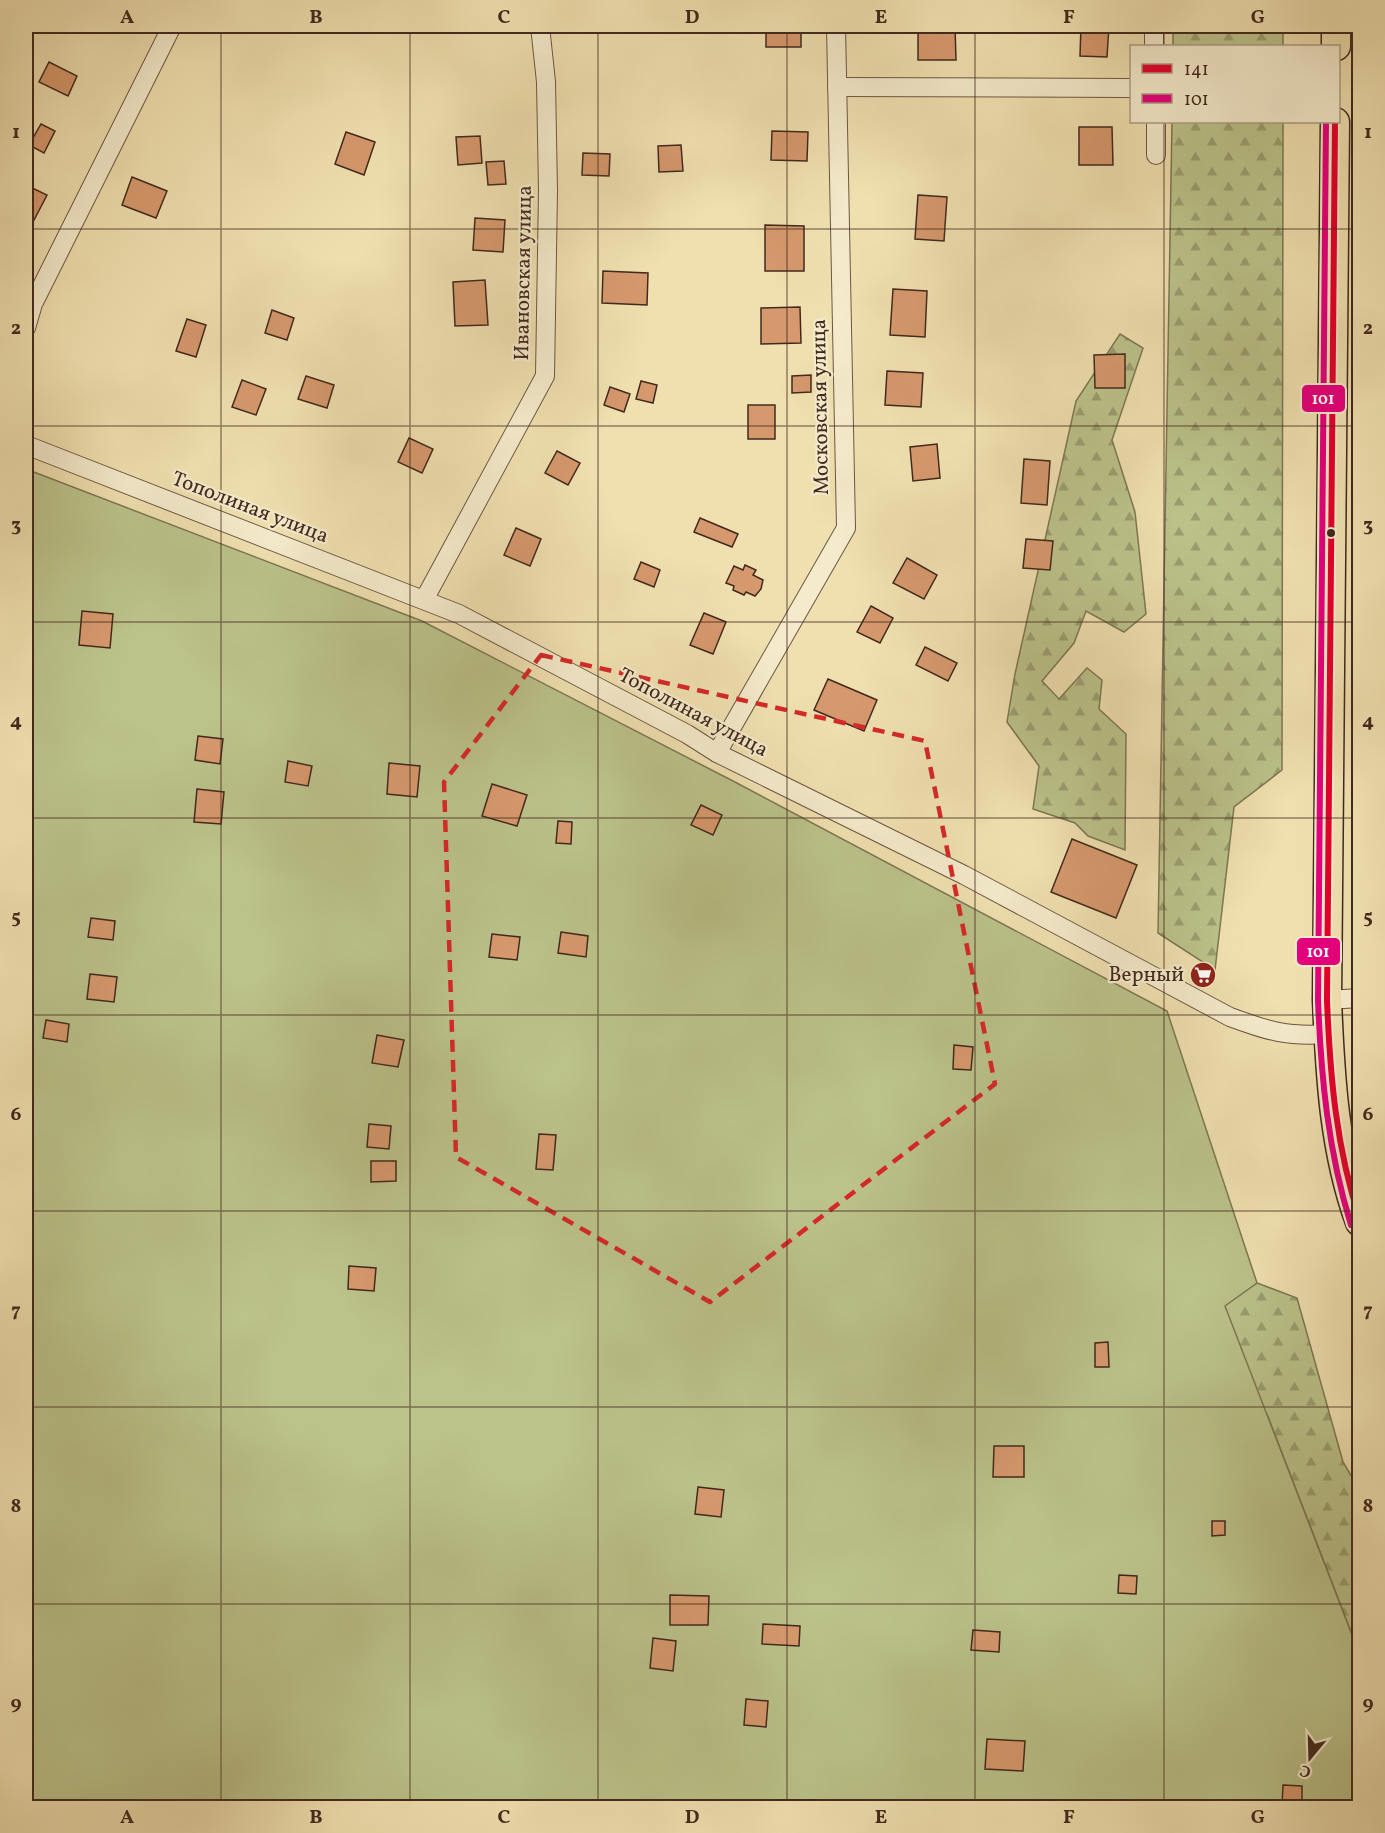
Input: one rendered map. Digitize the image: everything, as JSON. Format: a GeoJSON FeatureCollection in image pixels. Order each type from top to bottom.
{"type":"FeatureCollection","features":[{"type":"Feature","properties":{"kind":"main road"},"geometry":{"type":"LineString","coordinates":[[1335,45],[1336,26]]}},
{"type":"Feature","properties":{"kind":"main road"},"geometry":{"type":"LineString","coordinates":[[1335,123],[1328,1034],[1337,1131],[1359,1222]]}},
{"type":"Feature","properties":{"kind":"street"},"geometry":{"type":"LineString","coordinates":[[26,328],[33,304],[172,26]]}},
{"type":"Feature","properties":{"kind":"street","name":"Ивановская улица"},"geometry":{"type":"LineString","coordinates":[[424,600],[545,376],[548,191],[546,82],[540,26]]}},
{"type":"Feature","properties":{"kind":"street","name":"Московская улица"},"geometry":{"type":"LineString","coordinates":[[717,753],[846,528],[836,26]]}},
{"type":"Feature","properties":{"kind":"street"},"geometry":{"type":"LineString","coordinates":[[1154,26],[1154,45]]}},
{"type":"Feature","properties":{"kind":"street"},"geometry":{"type":"LineString","coordinates":[[837,87],[1130,88]]}},
{"type":"Feature","properties":{"kind":"street"},"geometry":{"type":"LineString","coordinates":[[1155,123],[1156,155]]}},
{"type":"Feature","properties":{"kind":"street","name":"Тополиная улица"},"geometry":{"type":"LineString","coordinates":[[26,445],[469,619],[687,734],[717,753],[964,875],[1230,1017],[1269,1031],[1301,1036],[1328,1034]]}},
{"type":"Feature","properties":{"kind":"street"},"geometry":{"type":"LineString","coordinates":[[1328,1000],[1359,998]]}},
{"type":"Feature","properties":{"kind":"highlighted area"},"geometry":{"type":"Polygon","coordinates":[[[541,655],[925,741],[995,1084],[710,1302],[456,1157],[444,782],[541,655]]]}},
{"type":"Feature","properties":{"kind":"green space"},"geometry":{"type":"Polygon","coordinates":[[[1173,26],[1283,26],[1283,45],[1173,45],[1173,26]]]}},
{"type":"Feature","properties":{"kind":"green space"},"geometry":{"type":"Polygon","coordinates":[[[1172,123],[1283,123],[1282,770],[1234,807],[1215,970],[1158,933],[1172,123]]]}},
{"type":"Feature","properties":{"kind":"green space"},"geometry":{"type":"Polygon","coordinates":[[[1120,334],[1143,348],[1112,440],[1135,512],[1146,614],[1124,632],[1086,611],[1074,643],[1042,681],[1059,699],[1087,668],[1102,680],[1099,709],[1126,734],[1125,850],[1088,836],[1075,823],[1033,809],[1039,766],[1007,722],[1015,674],[1076,401],[1120,334]]]}},
{"type":"Feature","properties":{"kind":"green space"},"geometry":{"type":"Polygon","coordinates":[[[26,469],[422,621],[733,781],[1167,1011],[1257,1283],[1225,1306],[1359,1653],[1359,1807],[26,1807],[26,469]]]}},
{"type":"Feature","properties":{"kind":"green space"},"geometry":{"type":"Polygon","coordinates":[[[1257,1283],[1297,1298],[1343,1462],[1359,1489],[1360,1523],[1356,1550],[1360,1559],[1359,1653],[1267,1414],[1185,1339],[1225,1305],[1257,1283]]]}},
{"type":"Feature","properties":{"kind":"building"},"geometry":{"type":"Polygon","coordinates":[[[766,26],[801,26],[801,47],[766,47],[766,26]]]}},
{"type":"Feature","properties":{"kind":"building"},"geometry":{"type":"Polygon","coordinates":[[[918,26],[955,26],[956,60],[918,60],[918,26]]]}},
{"type":"Feature","properties":{"kind":"building"},"geometry":{"type":"Polygon","coordinates":[[[1081,26],[1109,26],[1107,57],[1080,56],[1081,26]]]}},
{"type":"Feature","properties":{"kind":"building"},"geometry":{"type":"Polygon","coordinates":[[[49,62],[77,76],[68,96],[39,82],[49,62]]]}},
{"type":"Feature","properties":{"kind":"building"},"geometry":{"type":"Polygon","coordinates":[[[41,124],[55,131],[44,153],[29,145],[41,124]]]}},
{"type":"Feature","properties":{"kind":"building"},"geometry":{"type":"Polygon","coordinates":[[[1079,127],[1112,127],[1113,165],[1079,165],[1079,127]]]}},
{"type":"Feature","properties":{"kind":"building"},"geometry":{"type":"Polygon","coordinates":[[[772,131],[808,132],[807,161],[771,160],[772,131]]]}},
{"type":"Feature","properties":{"kind":"building"},"geometry":{"type":"Polygon","coordinates":[[[346,132],[375,142],[364,175],[335,164],[346,132]]]}},
{"type":"Feature","properties":{"kind":"building"},"geometry":{"type":"Polygon","coordinates":[[[480,136],[482,163],[458,165],[456,137],[480,136]]]}},
{"type":"Feature","properties":{"kind":"building"},"geometry":{"type":"Polygon","coordinates":[[[681,145],[683,171],[659,172],[658,146],[681,145]]]}},
{"type":"Feature","properties":{"kind":"building"},"geometry":{"type":"Polygon","coordinates":[[[583,153],[610,154],[609,176],[582,175],[583,153]]]}},
{"type":"Feature","properties":{"kind":"building"},"geometry":{"type":"Polygon","coordinates":[[[504,161],[506,184],[488,185],[486,162],[504,161]]]}},
{"type":"Feature","properties":{"kind":"building"},"geometry":{"type":"Polygon","coordinates":[[[132,177],[167,191],[156,218],[122,205],[132,177]]]}},
{"type":"Feature","properties":{"kind":"building"},"geometry":{"type":"Polygon","coordinates":[[[26,185],[47,195],[33,222],[26,218],[26,185]]]}},
{"type":"Feature","properties":{"kind":"building"},"geometry":{"type":"Polygon","coordinates":[[[918,195],[947,197],[944,241],[915,239],[918,195]]]}},
{"type":"Feature","properties":{"kind":"building"},"geometry":{"type":"Polygon","coordinates":[[[475,218],[505,220],[503,252],[473,250],[475,218]]]}},
{"type":"Feature","properties":{"kind":"building"},"geometry":{"type":"Polygon","coordinates":[[[765,225],[804,226],[804,271],[765,271],[765,225]]]}},
{"type":"Feature","properties":{"kind":"building"},"geometry":{"type":"Polygon","coordinates":[[[603,271],[648,273],[647,305],[602,303],[603,271]]]}},
{"type":"Feature","properties":{"kind":"building"},"geometry":{"type":"Polygon","coordinates":[[[485,280],[488,325],[455,326],[453,282],[485,280]]]}},
{"type":"Feature","properties":{"kind":"building"},"geometry":{"type":"Polygon","coordinates":[[[893,289],[927,291],[925,337],[890,335],[893,289]]]}},
{"type":"Feature","properties":{"kind":"building"},"geometry":{"type":"Polygon","coordinates":[[[800,307],[801,343],[761,344],[761,308],[800,307]]]}},
{"type":"Feature","properties":{"kind":"building"},"geometry":{"type":"Polygon","coordinates":[[[272,310],[294,318],[287,340],[265,333],[272,310]]]}},
{"type":"Feature","properties":{"kind":"building"},"geometry":{"type":"Polygon","coordinates":[[[187,319],[206,325],[196,357],[176,351],[187,319]]]}},
{"type":"Feature","properties":{"kind":"building"},"geometry":{"type":"Polygon","coordinates":[[[1125,354],[1125,388],[1095,388],[1094,355],[1125,354]]]}},
{"type":"Feature","properties":{"kind":"building"},"geometry":{"type":"Polygon","coordinates":[[[887,371],[923,373],[921,407],[885,405],[887,371]]]}},
{"type":"Feature","properties":{"kind":"building"},"geometry":{"type":"Polygon","coordinates":[[[811,375],[811,392],[792,393],[792,376],[811,375]]]}},
{"type":"Feature","properties":{"kind":"building"},"geometry":{"type":"Polygon","coordinates":[[[306,376],[334,385],[327,408],[298,399],[306,376]]]}},
{"type":"Feature","properties":{"kind":"building"},"geometry":{"type":"Polygon","coordinates":[[[242,380],[266,389],[256,415],[232,407],[242,380]]]}},
{"type":"Feature","properties":{"kind":"building"},"geometry":{"type":"Polygon","coordinates":[[[641,381],[657,385],[653,403],[636,399],[641,381]]]}},
{"type":"Feature","properties":{"kind":"building"},"geometry":{"type":"Polygon","coordinates":[[[610,387],[630,394],[624,412],[604,405],[610,387]]]}},
{"type":"Feature","properties":{"kind":"building"},"geometry":{"type":"Polygon","coordinates":[[[748,405],[775,405],[775,439],[748,439],[748,405]]]}},
{"type":"Feature","properties":{"kind":"building"},"geometry":{"type":"Polygon","coordinates":[[[409,438],[433,449],[422,473],[398,462],[409,438]]]}},
{"type":"Feature","properties":{"kind":"building"},"geometry":{"type":"Polygon","coordinates":[[[937,444],[940,478],[913,481],[910,447],[937,444]]]}},
{"type":"Feature","properties":{"kind":"building"},"geometry":{"type":"Polygon","coordinates":[[[557,451],[580,463],[568,485],[545,473],[557,451]]]}},
{"type":"Feature","properties":{"kind":"building"},"geometry":{"type":"Polygon","coordinates":[[[1024,459],[1050,461],[1047,505],[1021,503],[1024,459]]]}},
{"type":"Feature","properties":{"kind":"building"},"geometry":{"type":"Polygon","coordinates":[[[700,518],[738,534],[732,547],[694,532],[700,518]]]}},
{"type":"Feature","properties":{"kind":"building"},"geometry":{"type":"Polygon","coordinates":[[[516,528],[541,539],[530,566],[504,555],[516,528]]]}},
{"type":"Feature","properties":{"kind":"building"},"geometry":{"type":"Polygon","coordinates":[[[1026,539],[1053,541],[1050,570],[1023,568],[1026,539]]]}},
{"type":"Feature","properties":{"kind":"building"},"geometry":{"type":"Polygon","coordinates":[[[907,558],[937,575],[924,599],[893,583],[907,558]]]}},
{"type":"Feature","properties":{"kind":"building"},"geometry":{"type":"Polygon","coordinates":[[[641,562],[660,570],[654,587],[634,579],[641,562]]]}},
{"type":"Feature","properties":{"kind":"building"},"geometry":{"type":"Polygon","coordinates":[[[745,565],[756,570],[753,575],[763,580],[761,589],[755,596],[746,592],[744,595],[733,590],[734,586],[726,583],[734,566],[743,570],[745,565]]]}},
{"type":"Feature","properties":{"kind":"building"},"geometry":{"type":"Polygon","coordinates":[[[871,606],[893,618],[880,643],[857,632],[871,606]]]}},
{"type":"Feature","properties":{"kind":"building"},"geometry":{"type":"Polygon","coordinates":[[[82,611],[113,614],[110,648],[79,645],[82,611]]]}},
{"type":"Feature","properties":{"kind":"building"},"geometry":{"type":"Polygon","coordinates":[[[704,613],[726,622],[713,654],[690,645],[704,613]]]}},
{"type":"Feature","properties":{"kind":"building"},"geometry":{"type":"Polygon","coordinates":[[[925,647],[957,663],[948,681],[916,665],[925,647]]]}},
{"type":"Feature","properties":{"kind":"building"},"geometry":{"type":"Polygon","coordinates":[[[828,679],[877,700],[864,731],[814,710],[828,679]]]}},
{"type":"Feature","properties":{"kind":"building"},"geometry":{"type":"Polygon","coordinates":[[[198,736],[223,739],[220,764],[195,760],[198,736]]]}},
{"type":"Feature","properties":{"kind":"building"},"geometry":{"type":"Polygon","coordinates":[[[288,761],[312,766],[308,786],[285,782],[288,761]]]}},
{"type":"Feature","properties":{"kind":"building"},"geometry":{"type":"Polygon","coordinates":[[[389,763],[420,766],[417,797],[387,794],[389,763]]]}},
{"type":"Feature","properties":{"kind":"building"},"geometry":{"type":"Polygon","coordinates":[[[492,784],[527,795],[517,826],[482,816],[492,784]]]}},
{"type":"Feature","properties":{"kind":"building"},"geometry":{"type":"Polygon","coordinates":[[[197,789],[224,792],[221,824],[194,822],[197,789]]]}},
{"type":"Feature","properties":{"kind":"building"},"geometry":{"type":"Polygon","coordinates":[[[701,805],[722,815],[713,835],[691,825],[701,805]]]}},
{"type":"Feature","properties":{"kind":"building"},"geometry":{"type":"Polygon","coordinates":[[[558,821],[572,822],[571,844],[556,843],[558,821]]]}},
{"type":"Feature","properties":{"kind":"building"},"geometry":{"type":"Polygon","coordinates":[[[1072,839],[1137,865],[1116,918],[1051,892],[1072,839]]]}},
{"type":"Feature","properties":{"kind":"building"},"geometry":{"type":"Polygon","coordinates":[[[91,918],[115,921],[113,940],[88,937],[91,918]]]}},
{"type":"Feature","properties":{"kind":"building"},"geometry":{"type":"Polygon","coordinates":[[[561,932],[588,936],[586,957],[558,953],[561,932]]]}},
{"type":"Feature","properties":{"kind":"building"},"geometry":{"type":"Polygon","coordinates":[[[492,934],[520,937],[517,960],[489,957],[492,934]]]}},
{"type":"Feature","properties":{"kind":"building"},"geometry":{"type":"Polygon","coordinates":[[[90,974],[117,977],[114,1002],[87,999],[90,974]]]}},
{"type":"Feature","properties":{"kind":"building"},"geometry":{"type":"Polygon","coordinates":[[[46,1020],[69,1024],[67,1042],[43,1038],[46,1020]]]}},
{"type":"Feature","properties":{"kind":"building"},"geometry":{"type":"Polygon","coordinates":[[[377,1035],[404,1040],[398,1067],[372,1063],[377,1035]]]}},
{"type":"Feature","properties":{"kind":"building"},"geometry":{"type":"Polygon","coordinates":[[[954,1045],[973,1047],[971,1070],[953,1069],[954,1045]]]}},
{"type":"Feature","properties":{"kind":"building"},"geometry":{"type":"Polygon","coordinates":[[[369,1124],[391,1126],[389,1149],[367,1147],[369,1124]]]}},
{"type":"Feature","properties":{"kind":"building"},"geometry":{"type":"Polygon","coordinates":[[[539,1134],[556,1135],[553,1170],[536,1169],[539,1134]]]}},
{"type":"Feature","properties":{"kind":"building"},"geometry":{"type":"Polygon","coordinates":[[[371,1161],[396,1161],[396,1181],[371,1182],[371,1161]]]}},
{"type":"Feature","properties":{"kind":"building"},"geometry":{"type":"Polygon","coordinates":[[[349,1266],[376,1268],[374,1291],[348,1289],[349,1266]]]}},
{"type":"Feature","properties":{"kind":"building"},"geometry":{"type":"Polygon","coordinates":[[[1108,1342],[1109,1367],[1095,1367],[1095,1343],[1108,1342]]]}},
{"type":"Feature","properties":{"kind":"building"},"geometry":{"type":"Polygon","coordinates":[[[994,1446],[1024,1446],[1024,1477],[993,1477],[994,1446]]]}},
{"type":"Feature","properties":{"kind":"building"},"geometry":{"type":"Polygon","coordinates":[[[698,1487],[724,1490],[721,1517],[695,1514],[698,1487]]]}},
{"type":"Feature","properties":{"kind":"building"},"geometry":{"type":"Polygon","coordinates":[[[1212,1521],[1225,1521],[1225,1535],[1212,1536],[1212,1521]]]}},
{"type":"Feature","properties":{"kind":"building"},"geometry":{"type":"Polygon","coordinates":[[[1119,1575],[1137,1576],[1136,1594],[1118,1593],[1119,1575]]]}},
{"type":"Feature","properties":{"kind":"building"},"geometry":{"type":"Polygon","coordinates":[[[670,1595],[709,1596],[708,1625],[670,1625],[670,1595]]]}},
{"type":"Feature","properties":{"kind":"building"},"geometry":{"type":"Polygon","coordinates":[[[763,1624],[800,1626],[799,1646],[762,1644],[763,1624]]]}},
{"type":"Feature","properties":{"kind":"building"},"geometry":{"type":"Polygon","coordinates":[[[973,1630],[1000,1632],[999,1652],[971,1650],[973,1630]]]}},
{"type":"Feature","properties":{"kind":"building"},"geometry":{"type":"Polygon","coordinates":[[[653,1638],[676,1641],[673,1671],[650,1668],[653,1638]]]}},
{"type":"Feature","properties":{"kind":"building"},"geometry":{"type":"Polygon","coordinates":[[[746,1699],[768,1701],[766,1727],[744,1725],[746,1699]]]}},
{"type":"Feature","properties":{"kind":"building"},"geometry":{"type":"Polygon","coordinates":[[[987,1739],[1025,1741],[1023,1771],[985,1769],[987,1739]]]}},
{"type":"Feature","properties":{"kind":"building"},"geometry":{"type":"Polygon","coordinates":[[[1283,1785],[1302,1786],[1302,1806],[1282,1806],[1283,1785]]]}},
{"type":"Feature","properties":{"kind":"transit line","name":"101"},"geometry":{"type":"LineString","coordinates":[[1326,123],[1318,1000],[1321,1057],[1331,1142],[1351,1225]]}},
{"type":"Feature","properties":{"kind":"transit line","name":"141"},"geometry":{"type":"LineString","coordinates":[[1335,123],[1327,1000],[1330,1056],[1340,1139],[1360,1220]]}},
{"type":"Feature","properties":{"kind":"place","name":"Верный"},"geometry":{"type":"Point","coordinates":[1203,975]}}]}
